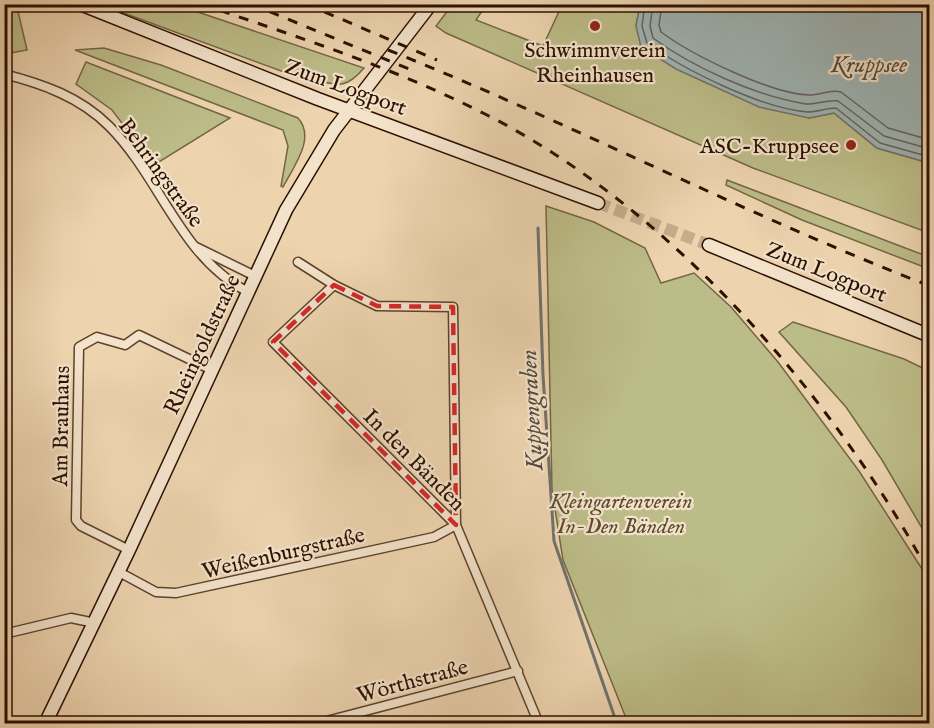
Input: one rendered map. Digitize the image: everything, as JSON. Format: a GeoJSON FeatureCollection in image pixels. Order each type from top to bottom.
{"type":"FeatureCollection","features":[{"type":"Feature","properties":{"kind":"street","name":"Zum Logport"},"geometry":{"type":"LineString","coordinates":[[80,4],[230,65],[598,203]]}},
{"type":"Feature","properties":{"kind":"street","name":"Rheingoldstraße"},"geometry":{"type":"LineString","coordinates":[[45,723],[119,572],[286,210],[349,109],[431,4]]}},
{"type":"Feature","properties":{"kind":"street","name":"Behringstraße"},"geometry":{"type":"LineString","coordinates":[[4,74],[37,82],[68,96],[108,125],[134,157],[208,264],[228,282],[248,292]]}},
{"type":"Feature","properties":{"kind":"street","name":"Zum Logport"},"geometry":{"type":"LineString","coordinates":[[709,245],[930,336]]}},
{"type":"Feature","properties":{"kind":"street","name":"Behringstraße"},"geometry":{"type":"LineString","coordinates":[[194,246],[255,276]]}},
{"type":"Feature","properties":{"kind":"street"},"geometry":{"type":"LineString","coordinates":[[298,261],[334,285],[376,306],[453,307],[456,525]]}},
{"type":"Feature","properties":{"kind":"street","name":"In den Bänden"},"geometry":{"type":"LineString","coordinates":[[334,285],[273,342],[456,525],[539,723]]}},
{"type":"Feature","properties":{"kind":"street","name":"Am Brauhaus"},"geometry":{"type":"LineString","coordinates":[[129,550],[81,526],[76,520],[80,347],[97,337],[125,345],[139,335],[212,370]]}},
{"type":"Feature","properties":{"kind":"street","name":"Weißenburgstraße"},"geometry":{"type":"LineString","coordinates":[[119,572],[156,592],[177,593],[434,537],[456,525]]}},
{"type":"Feature","properties":{"kind":"street"},"geometry":{"type":"LineString","coordinates":[[4,634],[71,618],[95,623]]}},
{"type":"Feature","properties":{"kind":"street","name":"Wörthstraße"},"geometry":{"type":"LineString","coordinates":[[315,723],[518,671]]}},
{"type":"Feature","properties":{"kind":"highlighted area"},"geometry":{"type":"Polygon","coordinates":[[[334,285],[377,306],[453,307],[456,525],[273,342],[334,285]]]}},
{"type":"Feature","properties":{"kind":"green space"},"geometry":{"type":"Polygon","coordinates":[[[5,4],[17,7],[27,50],[5,54],[5,4]]]}},
{"type":"Feature","properties":{"kind":"green space"},"geometry":{"type":"Polygon","coordinates":[[[102,5],[177,5],[364,68],[353,79],[342,84],[315,80],[311,82],[102,5]]]}},
{"type":"Feature","properties":{"kind":"green space"},"geometry":{"type":"Polygon","coordinates":[[[452,5],[486,5],[476,20],[543,46],[562,5],[640,5],[636,26],[809,118],[834,113],[877,148],[929,163],[929,233],[753,168],[446,33],[436,26],[452,5]]]}},
{"type":"Feature","properties":{"kind":"green space"},"geometry":{"type":"Polygon","coordinates":[[[104,48],[161,65],[298,118],[305,134],[304,143],[283,187],[281,186],[288,146],[283,130],[75,50],[104,48]]]}},
{"type":"Feature","properties":{"kind":"green space"},"geometry":{"type":"Polygon","coordinates":[[[86,62],[230,118],[154,165],[112,110],[76,84],[86,62]]]}},
{"type":"Feature","properties":{"kind":"green space"},"geometry":{"type":"Polygon","coordinates":[[[727,180],[929,257],[929,269],[802,220],[726,185],[727,180]]]}},
{"type":"Feature","properties":{"kind":"green space","name":"Kleingartenverein In-Den Bänden"},"geometry":{"type":"Polygon","coordinates":[[[546,206],[594,222],[645,248],[661,283],[694,273],[731,307],[778,362],[859,471],[930,583],[929,723],[628,723],[563,560],[552,490],[546,206]]]}},
{"type":"Feature","properties":{"kind":"green space"},"geometry":{"type":"Polygon","coordinates":[[[793,322],[904,359],[929,371],[929,540],[882,460],[846,407],[779,332],[793,322]]]}},
{"type":"Feature","properties":{"kind":"water","name":"Kruppsee"},"geometry":{"type":"Polygon","coordinates":[[[640,5],[929,5],[929,163],[877,148],[834,113],[809,118],[759,107],[676,69],[641,47],[636,26],[640,5]]]}},
{"type":"Feature","properties":{"kind":"waterway","name":"Kuppengraben"},"geometry":{"type":"LineString","coordinates":[[538,228],[543,375],[554,541],[617,724]]}},
{"type":"Feature","properties":{"kind":"tunnel"},"geometry":{"type":"LineString","coordinates":[[598,203],[709,245]]}},
{"type":"Feature","properties":{"kind":"railway"},"geometry":{"type":"LineString","coordinates":[[201,4],[346,54],[452,98],[555,154],[620,201],[682,254],[741,313],[796,375],[846,441],[891,508],[930,575]]}},
{"type":"Feature","properties":{"kind":"railway"},"geometry":{"type":"LineString","coordinates":[[251,4],[414,71]]}},
{"type":"Feature","properties":{"kind":"railway"},"geometry":{"type":"LineString","coordinates":[[306,4],[437,60]]}},
{"type":"Feature","properties":{"kind":"railway"},"geometry":{"type":"LineString","coordinates":[[388,50],[524,108],[793,229],[930,286]]}},
{"type":"Feature","properties":{"kind":"place","name":"Schwimmverein Rheinhausen"},"geometry":{"type":"Point","coordinates":[595,26]}},
{"type":"Feature","properties":{"kind":"place","name":"ASC-Kruppsee"},"geometry":{"type":"Point","coordinates":[851,145]}}]}
